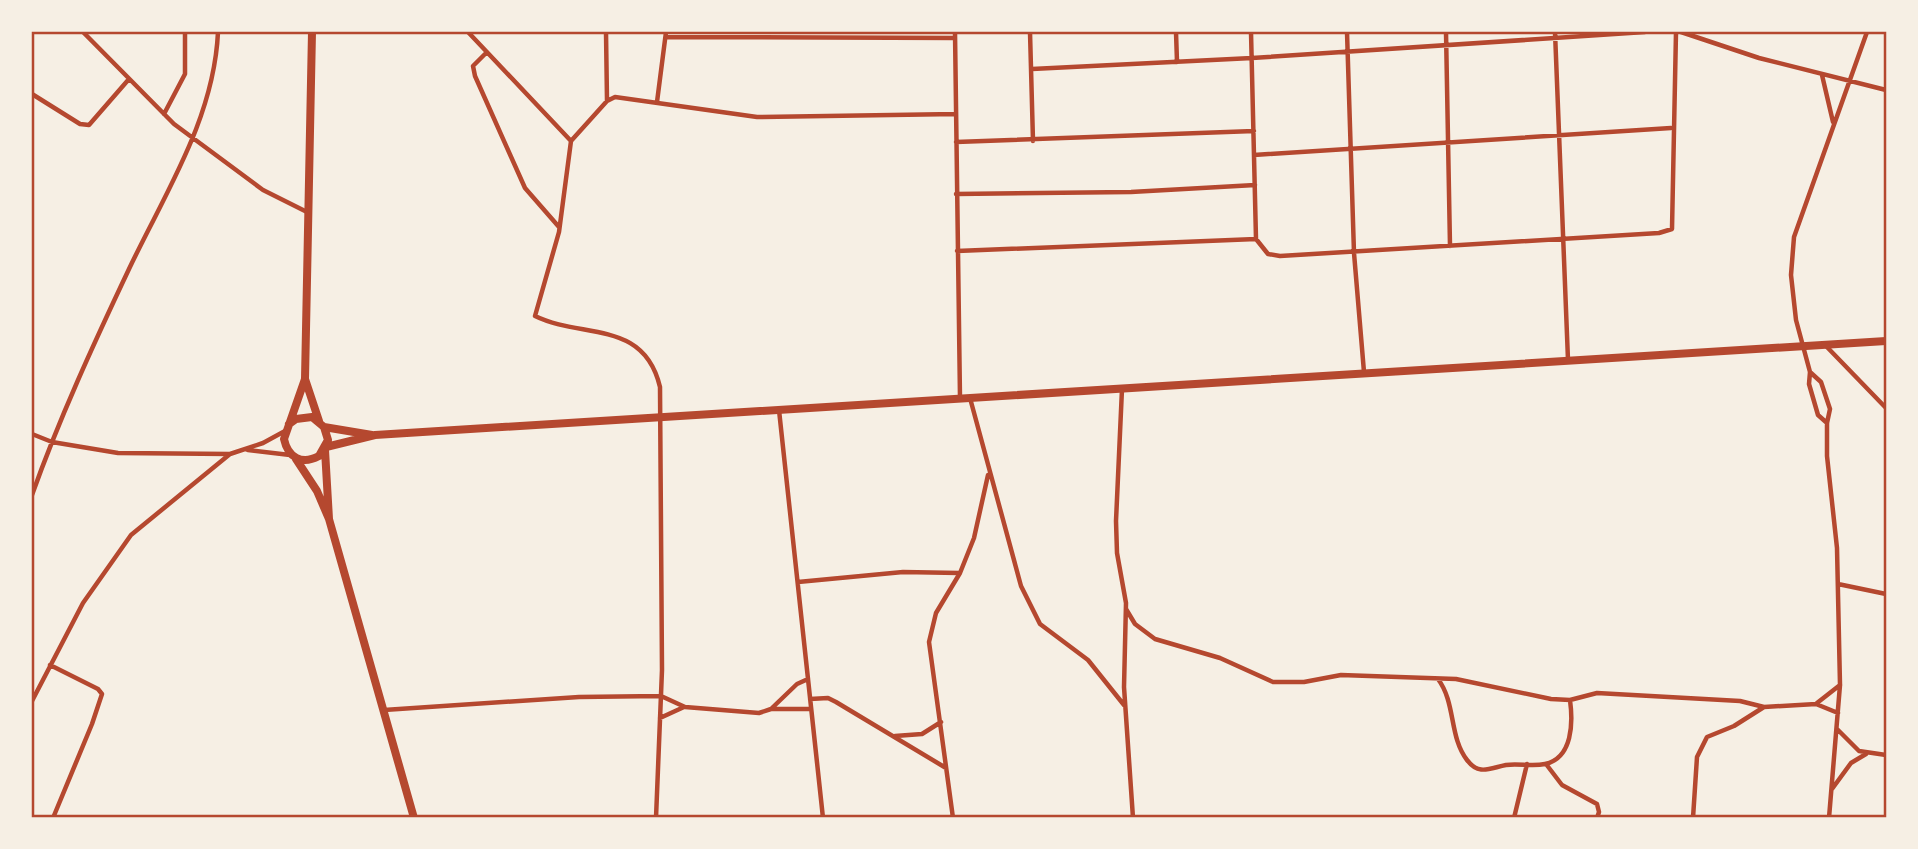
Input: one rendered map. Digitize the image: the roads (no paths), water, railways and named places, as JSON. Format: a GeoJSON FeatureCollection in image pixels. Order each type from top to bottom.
{"type":"FeatureCollection","features":[{"type":"Feature","properties":{"kind":"main road"},"geometry":{"type":"LineString","coordinates":[[312,32],[305,379],[284,439],[317,491],[329,519],[415,817]]}},
{"type":"Feature","properties":{"kind":"main road"},"geometry":{"type":"LineString","coordinates":[[293,457],[312,460],[325,449],[375,435],[1886,341]]}},
{"type":"Feature","properties":{"kind":"main road"},"geometry":{"type":"LineString","coordinates":[[305,379],[322,424],[329,519]]}},
{"type":"Feature","properties":{"kind":"main road"},"geometry":{"type":"LineString","coordinates":[[287,428],[304,417],[322,424],[375,435]]}},
{"type":"Feature","properties":{"kind":"street"},"geometry":{"type":"LineString","coordinates":[[83,32],[164,114],[193,139],[263,190],[307,212]]}},
{"type":"Feature","properties":{"kind":"street"},"geometry":{"type":"LineString","coordinates":[[164,114],[180,90],[185,74],[185,32]]}},
{"type":"Feature","properties":{"kind":"street"},"geometry":{"type":"LineString","coordinates":[[32,495],[52,442],[128,271],[193,139],[211,89],[218,32]]}},
{"type":"Feature","properties":{"kind":"street"},"geometry":{"type":"LineString","coordinates":[[468,32],[571,141]]}},
{"type":"Feature","properties":{"kind":"street"},"geometry":{"type":"LineString","coordinates":[[606,32],[607,101]]}},
{"type":"Feature","properties":{"kind":"street"},"geometry":{"type":"LineString","coordinates":[[1030,32],[1033,141]]}},
{"type":"Feature","properties":{"kind":"street"},"geometry":{"type":"LineString","coordinates":[[1176,32],[1177,62]]}},
{"type":"Feature","properties":{"kind":"street"},"geometry":{"type":"LineString","coordinates":[[1251,32],[1256,239],[1268,254],[1354,253],[1659,233],[1671,229],[1675,32]]}},
{"type":"Feature","properties":{"kind":"street"},"geometry":{"type":"LineString","coordinates":[[1347,32],[1354,253],[1364,372]]}},
{"type":"Feature","properties":{"kind":"street"},"geometry":{"type":"LineString","coordinates":[[1446,32],[1450,246]]}},
{"type":"Feature","properties":{"kind":"street"},"geometry":{"type":"LineString","coordinates":[[1032,69],[1252,58],[1555,34],[1645,32]]}},
{"type":"Feature","properties":{"kind":"street"},"geometry":{"type":"LineString","coordinates":[[1681,32],[1822,75],[1886,90]]}},
{"type":"Feature","properties":{"kind":"street"},"geometry":{"type":"LineString","coordinates":[[1829,817],[1840,685],[1838,584],[1827,423],[1830,410],[1826,393],[1810,372],[1802,346],[1793,297],[1794,237],[1867,32]]}},
{"type":"Feature","properties":{"kind":"street"},"geometry":{"type":"LineString","coordinates":[[657,103],[666,34],[955,35],[960,398]]}},
{"type":"Feature","properties":{"kind":"street"},"geometry":{"type":"LineString","coordinates":[[1555,34],[1561,135],[1561,239],[1567,359]]}},
{"type":"Feature","properties":{"kind":"street"},"geometry":{"type":"LineString","coordinates":[[487,52],[473,66],[475,76],[525,188],[560,227]]}},
{"type":"Feature","properties":{"kind":"street"},"geometry":{"type":"LineString","coordinates":[[1822,75],[1833,124]]}},
{"type":"Feature","properties":{"kind":"street"},"geometry":{"type":"LineString","coordinates":[[32,94],[80,124],[89,125],[130,79]]}},
{"type":"Feature","properties":{"kind":"street"},"geometry":{"type":"LineString","coordinates":[[657,817],[661,696],[660,387],[656,369],[633,344],[618,335],[535,316],[560,227],[571,141],[607,101],[615,97],[757,117],[956,114]]}},
{"type":"Feature","properties":{"kind":"street"},"geometry":{"type":"LineString","coordinates":[[1254,155],[1671,128]]}},
{"type":"Feature","properties":{"kind":"street"},"geometry":{"type":"LineString","coordinates":[[956,142],[1254,131]]}},
{"type":"Feature","properties":{"kind":"street"},"geometry":{"type":"LineString","coordinates":[[956,194],[1131,192],[1255,185]]}},
{"type":"Feature","properties":{"kind":"street"},"geometry":{"type":"LineString","coordinates":[[957,251],[1256,239]]}},
{"type":"Feature","properties":{"kind":"street"},"geometry":{"type":"LineString","coordinates":[[1826,346],[1886,408]]}},
{"type":"Feature","properties":{"kind":"street"},"geometry":{"type":"LineString","coordinates":[[1810,372],[1809,384],[1818,415],[1827,423]]}},
{"type":"Feature","properties":{"kind":"street"},"geometry":{"type":"LineString","coordinates":[[1122,387],[1116,520],[1117,553],[1126,609],[1125,706],[1133,817]]}},
{"type":"Feature","properties":{"kind":"street"},"geometry":{"type":"LineString","coordinates":[[970,397],[988,475],[1021,586],[1040,624],[1088,660],[1125,706]]}},
{"type":"Feature","properties":{"kind":"street"},"geometry":{"type":"LineString","coordinates":[[779,409],[823,817]]}},
{"type":"Feature","properties":{"kind":"street"},"geometry":{"type":"LineString","coordinates":[[32,434],[52,442],[118,453],[230,454],[247,450],[287,428]]}},
{"type":"Feature","properties":{"kind":"street"},"geometry":{"type":"LineString","coordinates":[[247,450],[293,457]]}},
{"type":"Feature","properties":{"kind":"street"},"geometry":{"type":"LineString","coordinates":[[32,701],[83,603],[131,535],[230,454]]}},
{"type":"Feature","properties":{"kind":"street"},"geometry":{"type":"LineString","coordinates":[[953,817],[929,642],[931,625],[960,573],[982,512],[988,475]]}},
{"type":"Feature","properties":{"kind":"street"},"geometry":{"type":"LineString","coordinates":[[798,582],[903,572],[960,573]]}},
{"type":"Feature","properties":{"kind":"street"},"geometry":{"type":"LineString","coordinates":[[1838,584],[1886,594]]}},
{"type":"Feature","properties":{"kind":"street"},"geometry":{"type":"LineString","coordinates":[[1126,609],[1135,625],[1155,639],[1220,658],[1273,681],[1304,682],[1341,676],[1438,679],[1480,682],[1530,697],[1570,700],[1597,693],[1740,701],[1764,707],[1816,704],[1838,713]]}},
{"type":"Feature","properties":{"kind":"street"},"geometry":{"type":"LineString","coordinates":[[50,664],[98,689],[102,694],[53,817]]}},
{"type":"Feature","properties":{"kind":"street"},"geometry":{"type":"LineString","coordinates":[[771,709],[797,684],[808,679]]}},
{"type":"Feature","properties":{"kind":"street"},"geometry":{"type":"LineString","coordinates":[[1438,679],[1449,697],[1462,753],[1468,761],[1485,771],[1527,764],[1546,764],[1559,756],[1572,734],[1570,700]]}},
{"type":"Feature","properties":{"kind":"street"},"geometry":{"type":"LineString","coordinates":[[1816,704],[1840,685]]}},
{"type":"Feature","properties":{"kind":"street"},"geometry":{"type":"LineString","coordinates":[[384,710],[579,697],[661,696],[684,707],[759,713],[771,709],[811,709]]}},
{"type":"Feature","properties":{"kind":"street"},"geometry":{"type":"LineString","coordinates":[[810,699],[828,698],[836,702],[862,720],[947,768]]}},
{"type":"Feature","properties":{"kind":"street"},"geometry":{"type":"LineString","coordinates":[[660,718],[684,707]]}},
{"type":"Feature","properties":{"kind":"street"},"geometry":{"type":"LineString","coordinates":[[1693,817],[1693,784],[1703,743],[1714,733],[1734,726],[1764,707]]}},
{"type":"Feature","properties":{"kind":"street"},"geometry":{"type":"LineString","coordinates":[[894,736],[922,734],[941,722]]}},
{"type":"Feature","properties":{"kind":"street"},"geometry":{"type":"LineString","coordinates":[[1837,729],[1851,746],[1867,754],[1886,755]]}},
{"type":"Feature","properties":{"kind":"street"},"geometry":{"type":"LineString","coordinates":[[1832,789],[1851,763],[1867,754]]}},
{"type":"Feature","properties":{"kind":"street"},"geometry":{"type":"LineString","coordinates":[[1514,817],[1527,764]]}},
{"type":"Feature","properties":{"kind":"street"},"geometry":{"type":"LineString","coordinates":[[1546,764],[1562,785],[1597,804],[1597,817]]}}]}
